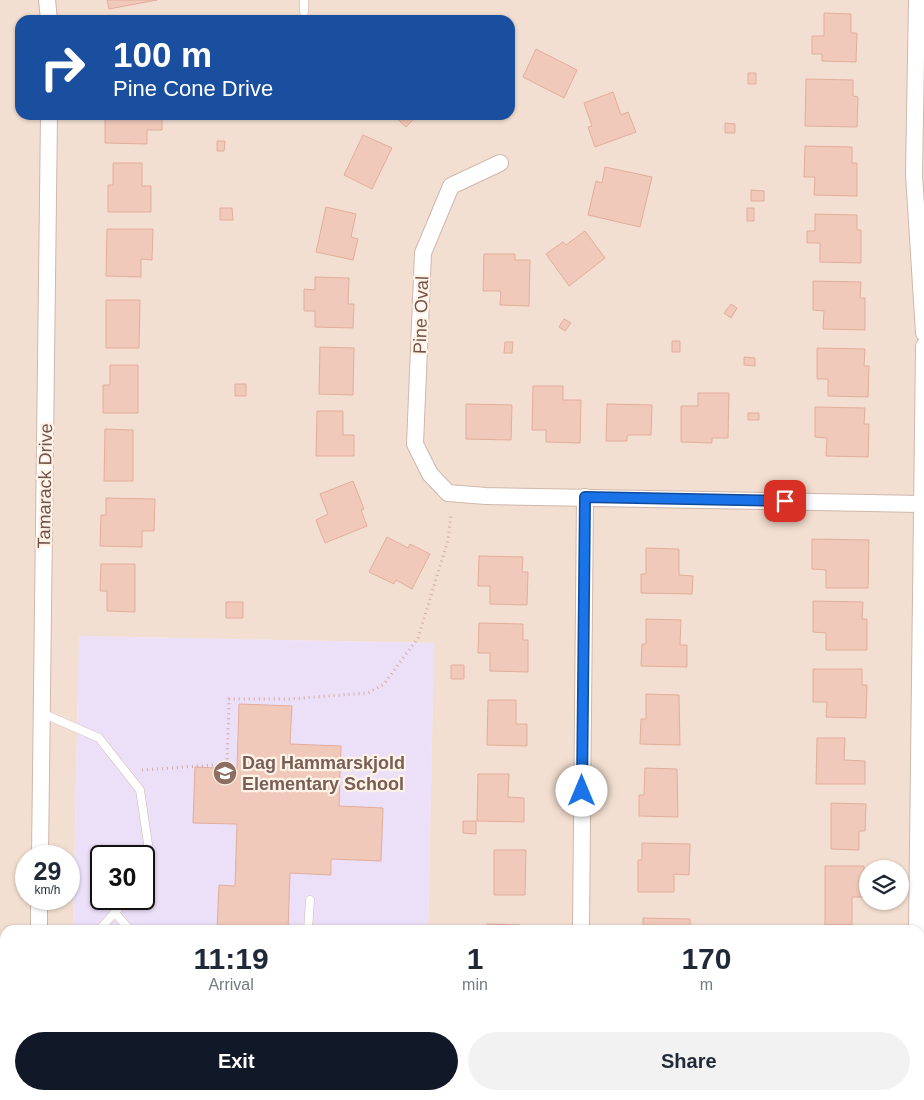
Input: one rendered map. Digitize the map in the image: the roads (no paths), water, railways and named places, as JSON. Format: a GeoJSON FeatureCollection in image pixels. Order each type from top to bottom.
{"type":"FeatureCollection","features":[{"type":"Feature","properties":{"kind":"street"},"geometry":{"type":"LineString","coordinates":[[47,0],[48,15]]}},
{"type":"Feature","properties":{"kind":"street"},"geometry":{"type":"LineString","coordinates":[[917,0],[914,174],[924,333]]}},
{"type":"Feature","properties":{"kind":"street","name":"Tamarack Drive"},"geometry":{"type":"LineString","coordinates":[[40,845],[49,120]]}},
{"type":"Feature","properties":{"kind":"street","name":"Pine Oval"},"geometry":{"type":"LineString","coordinates":[[500,163],[451,186],[423,253],[415,444],[430,474],[448,493],[486,496],[585,497]]}},
{"type":"Feature","properties":{"kind":"street"},"geometry":{"type":"LineString","coordinates":[[917,925],[924,346]]}},
{"type":"Feature","properties":{"kind":"street"},"geometry":{"type":"LineString","coordinates":[[581,925],[585,497],[921,504]]}},
{"type":"Feature","properties":{"kind":"street"},"geometry":{"type":"LineString","coordinates":[[39,910],[39,925]]}},
{"type":"Feature","properties":{"kind":"lane"},"geometry":{"type":"LineString","coordinates":[[304,0],[304,12]]}},
{"type":"Feature","properties":{"kind":"lane"},"geometry":{"type":"LineString","coordinates":[[42,713],[99,738],[140,790],[148,845]]}},
{"type":"Feature","properties":{"kind":"lane"},"geometry":{"type":"LineString","coordinates":[[308,925],[310,900]]}},
{"type":"Feature","properties":{"kind":"lane"},"geometry":{"type":"LineString","coordinates":[[104,925],[118,910]]}},
{"type":"Feature","properties":{"kind":"lane"},"geometry":{"type":"LineString","coordinates":[[115,913],[126,925]]}},
{"type":"Feature","properties":{"kind":"place","name":"Dag Hammarskjold Elementary School"},"geometry":{"type":"Point","coordinates":[225,773]}}]}
